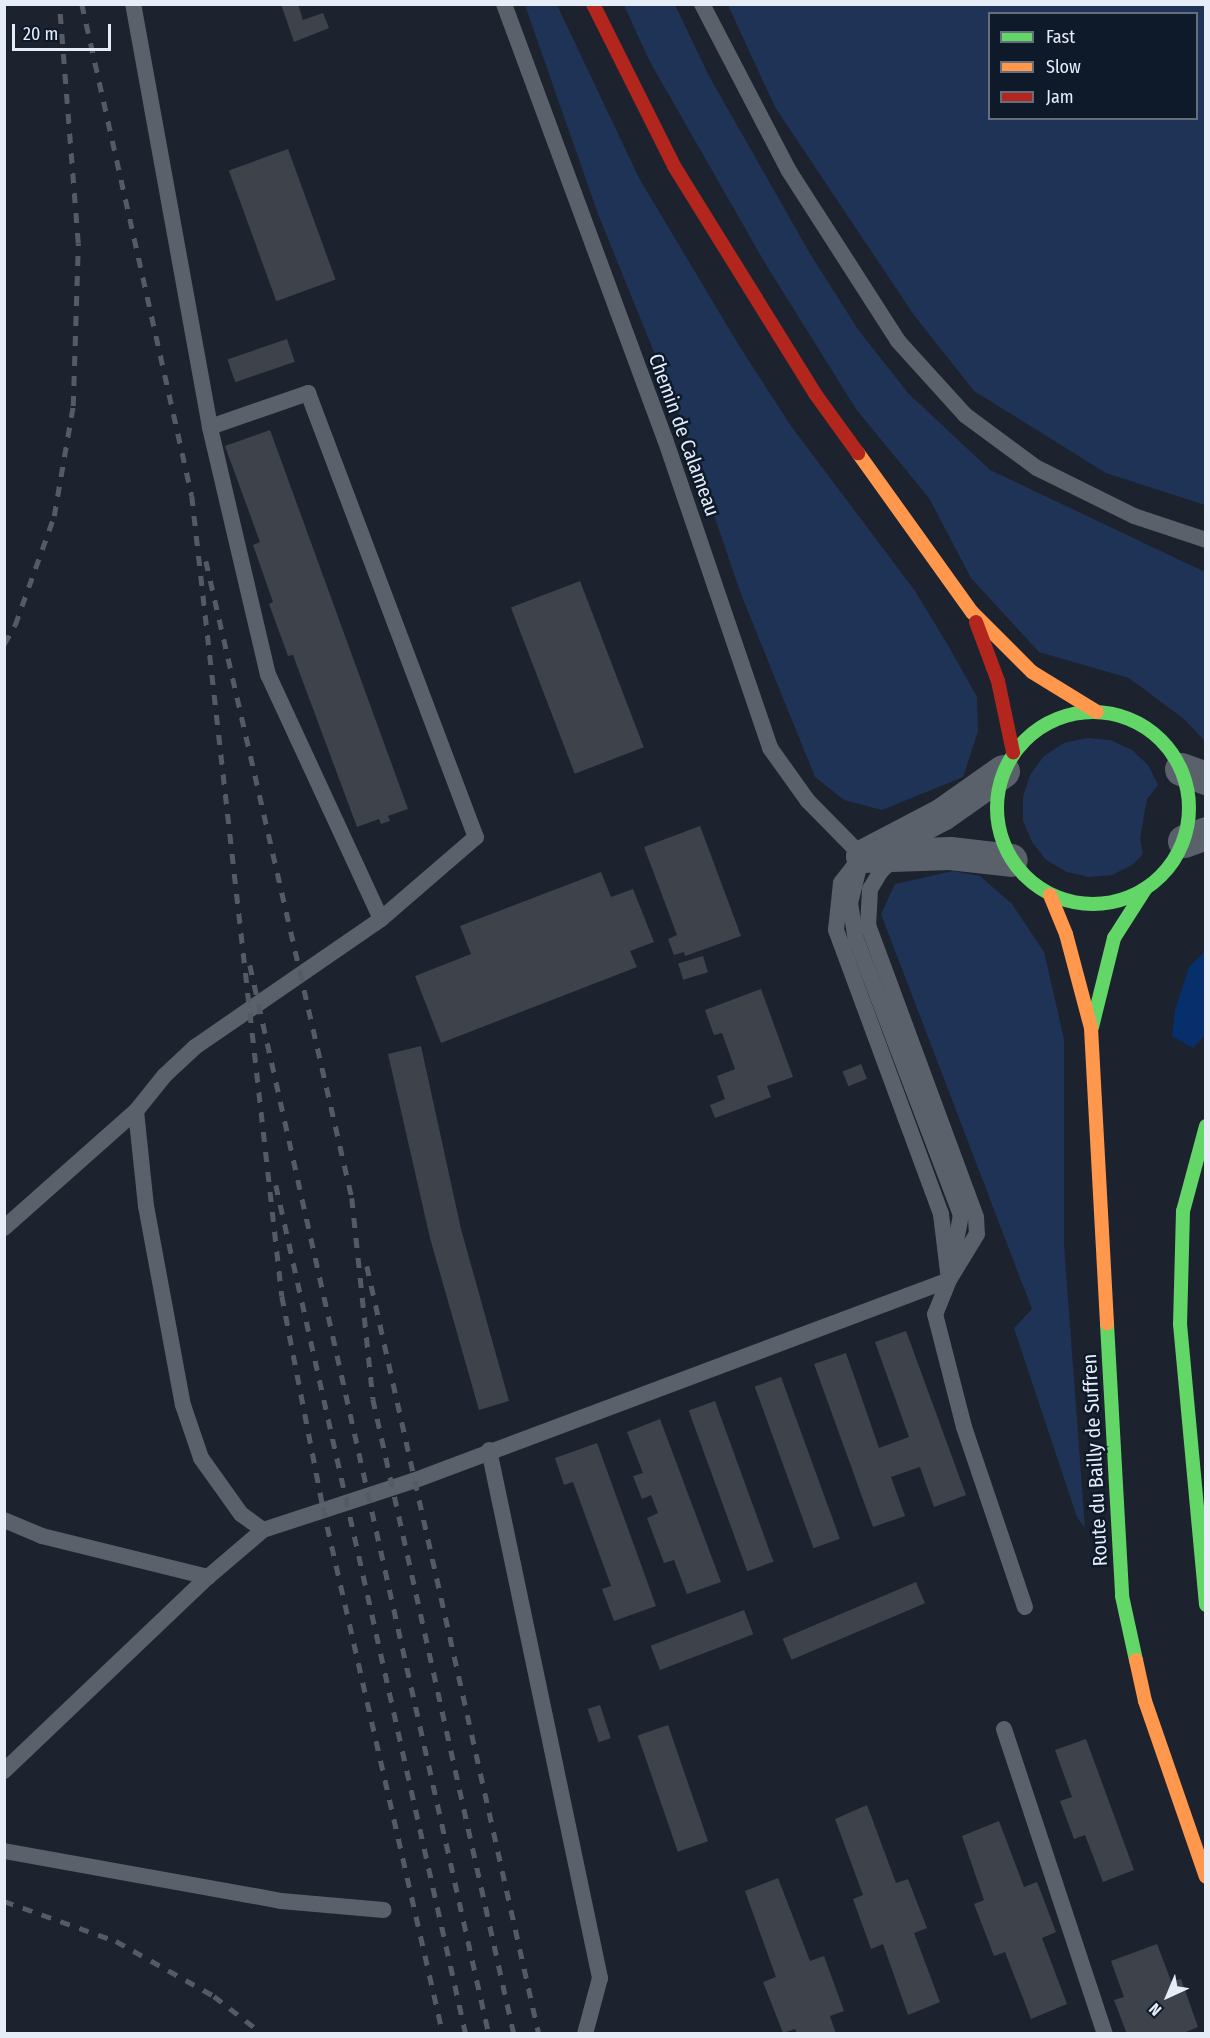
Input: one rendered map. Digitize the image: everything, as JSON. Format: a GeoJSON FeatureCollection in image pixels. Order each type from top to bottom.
{"type":"FeatureCollection","features":[{"type":"Feature","properties":{"kind":"main road"},"geometry":{"type":"LineString","coordinates":[[593,4],[674,166],[816,395],[972,612],[1032,672],[1097,712],[1123,717],[1147,729],[1193,773],[1188,792],[1189,817],[1195,837],[1169,868],[1146,888],[1124,900],[1099,905],[1074,903],[1050,895],[1028,880],[1011,860],[998,822],[996,802],[1008,762],[998,681],[972,612]]}},
{"type":"Feature","properties":{"kind":"main road"},"geometry":{"type":"LineString","coordinates":[[1008,762],[1050,721],[1097,712]]}},
{"type":"Feature","properties":{"kind":"main road","name":"Route du Bailly de Suffren"},"geometry":{"type":"LineString","coordinates":[[1091,1028],[1114,938],[1146,888]]}},
{"type":"Feature","properties":{"kind":"main road","name":"Route du Bailly de Suffren"},"geometry":{"type":"LineString","coordinates":[[1050,895],[1066,934],[1091,1028],[1122,1596],[1145,1701],[1206,1877]]}},
{"type":"Feature","properties":{"kind":"main road"},"geometry":{"type":"LineString","coordinates":[[1206,1126],[1183,1211],[1180,1324],[1206,1605]]}},
{"type":"Feature","properties":{"kind":"street"},"geometry":{"type":"LineString","coordinates":[[862,856],[942,814],[1008,762]]}},
{"type":"Feature","properties":{"kind":"street"},"geometry":{"type":"LineString","coordinates":[[862,856],[950,853],[1011,860]]}},
{"type":"Feature","properties":{"kind":"lane"},"geometry":{"type":"LineString","coordinates":[[133,4],[210,427],[268,675],[381,920]]}},
{"type":"Feature","properties":{"kind":"lane","name":"Chemin de Calameau"},"geometry":{"type":"LineString","coordinates":[[504,4],[664,439],[770,748],[808,801],[862,856]]}},
{"type":"Feature","properties":{"kind":"lane"},"geometry":{"type":"LineString","coordinates":[[702,4],[795,181],[898,341],[965,415],[1037,468],[1134,516],[1206,540]]}},
{"type":"Feature","properties":{"kind":"lane"},"geometry":{"type":"LineString","coordinates":[[4,1228],[136,1111],[164,1076],[195,1047],[381,920],[476,837],[308,393],[210,427]]}},
{"type":"Feature","properties":{"kind":"lane"},"geometry":{"type":"LineString","coordinates":[[899,855],[881,871],[870,889],[868,925],[976,1216],[977,1234],[949,1280],[935,1314],[964,1427],[1025,1607]]}},
{"type":"Feature","properties":{"kind":"lane"},"geometry":{"type":"LineString","coordinates":[[862,856],[841,883],[836,930],[941,1214],[949,1280]]}},
{"type":"Feature","properties":{"kind":"lane"},"geometry":{"type":"LineString","coordinates":[[136,1111],[146,1206],[183,1405],[201,1458],[241,1514],[263,1530]]}},
{"type":"Feature","properties":{"kind":"lane"},"geometry":{"type":"LineString","coordinates":[[4,1771],[208,1577],[263,1530],[413,1481],[489,1450],[949,1280]]}},
{"type":"Feature","properties":{"kind":"lane"},"geometry":{"type":"LineString","coordinates":[[489,1450],[600,1978],[585,2034]]}},
{"type":"Feature","properties":{"kind":"lane"},"geometry":{"type":"LineString","coordinates":[[4,1520],[42,1536],[208,1577]]}},
{"type":"Feature","properties":{"kind":"lane"},"geometry":{"type":"LineString","coordinates":[[1004,1729],[1105,2034]]}},
{"type":"Feature","properties":{"kind":"lane"},"geometry":{"type":"LineString","coordinates":[[4,1851],[280,1900],[384,1910]]}},
{"type":"Feature","properties":{"kind":"shaded area"},"geometry":{"type":"Polygon","coordinates":[[[525,5],[557,5],[639,178],[738,344],[791,426],[915,591],[949,647],[977,697],[978,731],[963,777],[882,810],[844,800],[815,777],[741,594],[680,416],[598,214],[525,5]]]}},
{"type":"Feature","properties":{"kind":"shaded area"},"geometry":{"type":"Polygon","coordinates":[[[624,5],[675,5],[709,76],[809,252],[859,331],[908,393],[990,470],[1205,572],[1205,741],[1184,719],[1129,678],[1039,652],[971,578],[929,498],[856,409],[765,263],[649,60],[624,5]]]}},
{"type":"Feature","properties":{"kind":"shaded area"},"geometry":{"type":"Polygon","coordinates":[[[728,5],[1205,5],[1205,505],[1106,473],[974,391],[914,315],[775,107],[728,5]]]}},
{"type":"Feature","properties":{"kind":"shaded area"},"geometry":{"type":"Polygon","coordinates":[[[1087,738],[1110,740],[1132,750],[1148,765],[1158,785],[1147,799],[1140,838],[1143,854],[1132,865],[1112,875],[1089,877],[1067,872],[1046,860],[1032,842],[1023,821],[1023,797],[1030,775],[1044,756],[1064,743],[1087,738]]]}},
{"type":"Feature","properties":{"kind":"shaded area"},"geometry":{"type":"Polygon","coordinates":[[[953,871],[980,876],[1012,904],[1044,952],[1064,1039],[1064,1245],[1085,1528],[1077,1517],[1014,1328],[1032,1309],[881,914],[895,884],[953,871]]]}},
{"type":"Feature","properties":{"kind":"water"},"geometry":{"type":"Polygon","coordinates":[[[1205,951],[1205,1035],[1193,1048],[1172,1036],[1175,1010],[1189,967],[1205,951]]]}},
{"type":"Feature","properties":{"kind":"building"},"geometry":{"type":"Polygon","coordinates":[[[281,4],[298,4],[303,20],[323,13],[329,28],[294,42],[281,4]]]}},
{"type":"Feature","properties":{"kind":"building"},"geometry":{"type":"Polygon","coordinates":[[[288,149],[336,280],[276,301],[229,171],[288,149]]]}},
{"type":"Feature","properties":{"kind":"building"},"geometry":{"type":"Polygon","coordinates":[[[287,339],[295,362],[235,382],[227,360],[287,339]]]}},
{"type":"Feature","properties":{"kind":"building"},"geometry":{"type":"Polygon","coordinates":[[[270,430],[408,809],[388,816],[390,821],[381,824],[379,819],[357,827],[293,655],[288,656],[269,604],[273,602],[253,545],[260,542],[225,446],[270,430]]]}},
{"type":"Feature","properties":{"kind":"building"},"geometry":{"type":"Polygon","coordinates":[[[580,581],[644,747],[575,774],[511,608],[580,581]]]}},
{"type":"Feature","properties":{"kind":"building"},"geometry":{"type":"Polygon","coordinates":[[[700,826],[741,936],[685,956],[684,952],[674,955],[668,939],[677,935],[644,847],[700,826]]]}},
{"type":"Feature","properties":{"kind":"building"},"geometry":{"type":"Polygon","coordinates":[[[601,872],[611,897],[633,889],[654,942],[630,951],[637,967],[441,1043],[415,976],[471,954],[460,926],[601,872]]]}},
{"type":"Feature","properties":{"kind":"building"},"geometry":{"type":"Polygon","coordinates":[[[703,956],[708,972],[683,980],[678,964],[703,956]]]}},
{"type":"Feature","properties":{"kind":"building"},"geometry":{"type":"Polygon","coordinates":[[[761,989],[793,1077],[767,1086],[771,1097],[715,1118],[710,1105],[725,1099],[717,1076],[735,1069],[722,1033],[714,1035],[705,1010],[761,989]]]}},
{"type":"Feature","properties":{"kind":"building"},"geometry":{"type":"Polygon","coordinates":[[[421,1046],[461,1229],[509,1401],[479,1410],[430,1238],[388,1054],[421,1046]]]}},
{"type":"Feature","properties":{"kind":"building"},"geometry":{"type":"Polygon","coordinates":[[[861,1064],[867,1079],[848,1086],[842,1071],[861,1064]]]}},
{"type":"Feature","properties":{"kind":"building"},"geometry":{"type":"Polygon","coordinates":[[[906,1331],[966,1495],[934,1507],[920,1467],[891,1477],[905,1516],[873,1527],[814,1364],[846,1353],[879,1448],[909,1437],[875,1342],[906,1331]]]}},
{"type":"Feature","properties":{"kind":"building"},"geometry":{"type":"Polygon","coordinates":[[[781,1377],[840,1539],[814,1548],[755,1387],[781,1377]]]}},
{"type":"Feature","properties":{"kind":"building"},"geometry":{"type":"Polygon","coordinates":[[[715,1401],[773,1562],[747,1571],[689,1411],[715,1401]]]}},
{"type":"Feature","properties":{"kind":"building"},"geometry":{"type":"Polygon","coordinates":[[[660,1419],[721,1582],[687,1594],[674,1560],[664,1563],[647,1518],[658,1513],[651,1495],[642,1499],[633,1476],[643,1473],[627,1432],[660,1419]]]}},
{"type":"Feature","properties":{"kind":"building"},"geometry":{"type":"Polygon","coordinates":[[[597,1443],[656,1606],[614,1621],[602,1589],[611,1586],[573,1482],[564,1485],[555,1458],[597,1443]]]}},
{"type":"Feature","properties":{"kind":"building"},"geometry":{"type":"Polygon","coordinates":[[[916,1582],[925,1603],[792,1660],[783,1639],[916,1582]]]}},
{"type":"Feature","properties":{"kind":"building"},"geometry":{"type":"Polygon","coordinates":[[[744,1610],[753,1634],[660,1670],[651,1646],[744,1610]]]}},
{"type":"Feature","properties":{"kind":"building"},"geometry":{"type":"Polygon","coordinates":[[[600,1705],[611,1738],[598,1742],[588,1709],[600,1705]]]}},
{"type":"Feature","properties":{"kind":"building"},"geometry":{"type":"Polygon","coordinates":[[[668,1725],[708,1841],[678,1852],[638,1735],[668,1725]]]}},
{"type":"Feature","properties":{"kind":"building"},"geometry":{"type":"Polygon","coordinates":[[[1086,1739],[1134,1870],[1103,1882],[1085,1835],[1074,1839],[1060,1801],[1072,1797],[1055,1750],[1086,1739]]]}},
{"type":"Feature","properties":{"kind":"building"},"geometry":{"type":"Polygon","coordinates":[[[867,1805],[896,1883],[908,1879],[927,1928],[914,1933],[940,2002],[908,2015],[883,1944],[871,1949],[853,1899],[863,1895],[835,1819],[867,1805]]]}},
{"type":"Feature","properties":{"kind":"building"},"geometry":{"type":"Polygon","coordinates":[[[999,1821],[1024,1887],[1037,1882],[1056,1932],[1042,1938],[1067,2004],[1031,2019],[1005,1952],[994,1956],[974,1904],[984,1900],[962,1836],[999,1821]]]}},
{"type":"Feature","properties":{"kind":"building"},"geometry":{"type":"Polygon","coordinates":[[[778,1878],[810,1961],[824,1956],[844,2011],[830,2016],[836,2034],[797,2034],[795,2029],[783,2033],[763,1982],[776,1977],[745,1891],[778,1878]]]}},
{"type":"Feature","properties":{"kind":"building"},"geometry":{"type":"Polygon","coordinates":[[[1157,1944],[1171,1981],[1181,1979],[1198,2027],[1181,2034],[1127,2034],[1114,2000],[1124,1997],[1111,1961],[1157,1944]]]}},
{"type":"Feature","properties":{"kind":"railway"},"geometry":{"type":"LineString","coordinates":[[4,644],[15,625],[54,516],[73,406],[78,243],[59,4]]}},
{"type":"Feature","properties":{"kind":"railway"},"geometry":{"type":"LineString","coordinates":[[82,4],[192,496],[282,1296],[323,1507],[443,2034]]}},
{"type":"Feature","properties":{"kind":"railway"},"geometry":{"type":"LineString","coordinates":[[206,561],[352,1198],[373,1399],[514,2034]]}},
{"type":"Feature","properties":{"kind":"railway"},"geometry":{"type":"LineString","coordinates":[[250,965],[489,2034]]}},
{"type":"Feature","properties":{"kind":"railway"},"geometry":{"type":"LineString","coordinates":[[276,1185],[466,2034]]}},
{"type":"Feature","properties":{"kind":"railway"},"geometry":{"type":"LineString","coordinates":[[367,1266],[539,2034]]}},
{"type":"Feature","properties":{"kind":"railway"},"geometry":{"type":"LineString","coordinates":[[4,1901],[116,1941],[214,1996],[263,2034]]}},
{"type":"Feature","properties":{"kind":"traffic: fast"},"geometry":{"type":"LineString","coordinates":[[1084,712],[1102,712],[1130,719],[1161,740],[1182,771],[1189,808],[1182,845],[1161,876],[1130,897],[1102,904],[1084,904],[1048,893],[1019,869],[1008,853],[1001,836],[997,817],[997,799],[1008,763],[1032,734],[1048,723],[1065,716],[1084,712]]}},
{"type":"Feature","properties":{"kind":"traffic: fast"},"geometry":{"type":"LineString","coordinates":[[1092,1027],[1114,938],[1146,888]]}},
{"type":"Feature","properties":{"kind":"traffic: fast"},"geometry":{"type":"LineString","coordinates":[[1206,1126],[1183,1211],[1180,1324],[1206,1605]]}},
{"type":"Feature","properties":{"kind":"traffic: fast"},"geometry":{"type":"LineString","coordinates":[[1107,1324],[1122,1596],[1136,1660]]}},
{"type":"Feature","properties":{"kind":"traffic: slow"},"geometry":{"type":"LineString","coordinates":[[858,453],[972,612],[1032,672],[1097,712]]}},
{"type":"Feature","properties":{"kind":"traffic: slow"},"geometry":{"type":"LineString","coordinates":[[1050,895],[1066,934],[1091,1028],[1107,1324]]}},
{"type":"Feature","properties":{"kind":"traffic: slow"},"geometry":{"type":"LineString","coordinates":[[1136,1660],[1145,1701],[1206,1877]]}},
{"type":"Feature","properties":{"kind":"traffic: jam"},"geometry":{"type":"LineString","coordinates":[[593,4],[674,166],[816,395],[858,453]]}},
{"type":"Feature","properties":{"kind":"traffic: jam"},"geometry":{"type":"LineString","coordinates":[[976,622],[998,681],[1013,752]]}}]}
